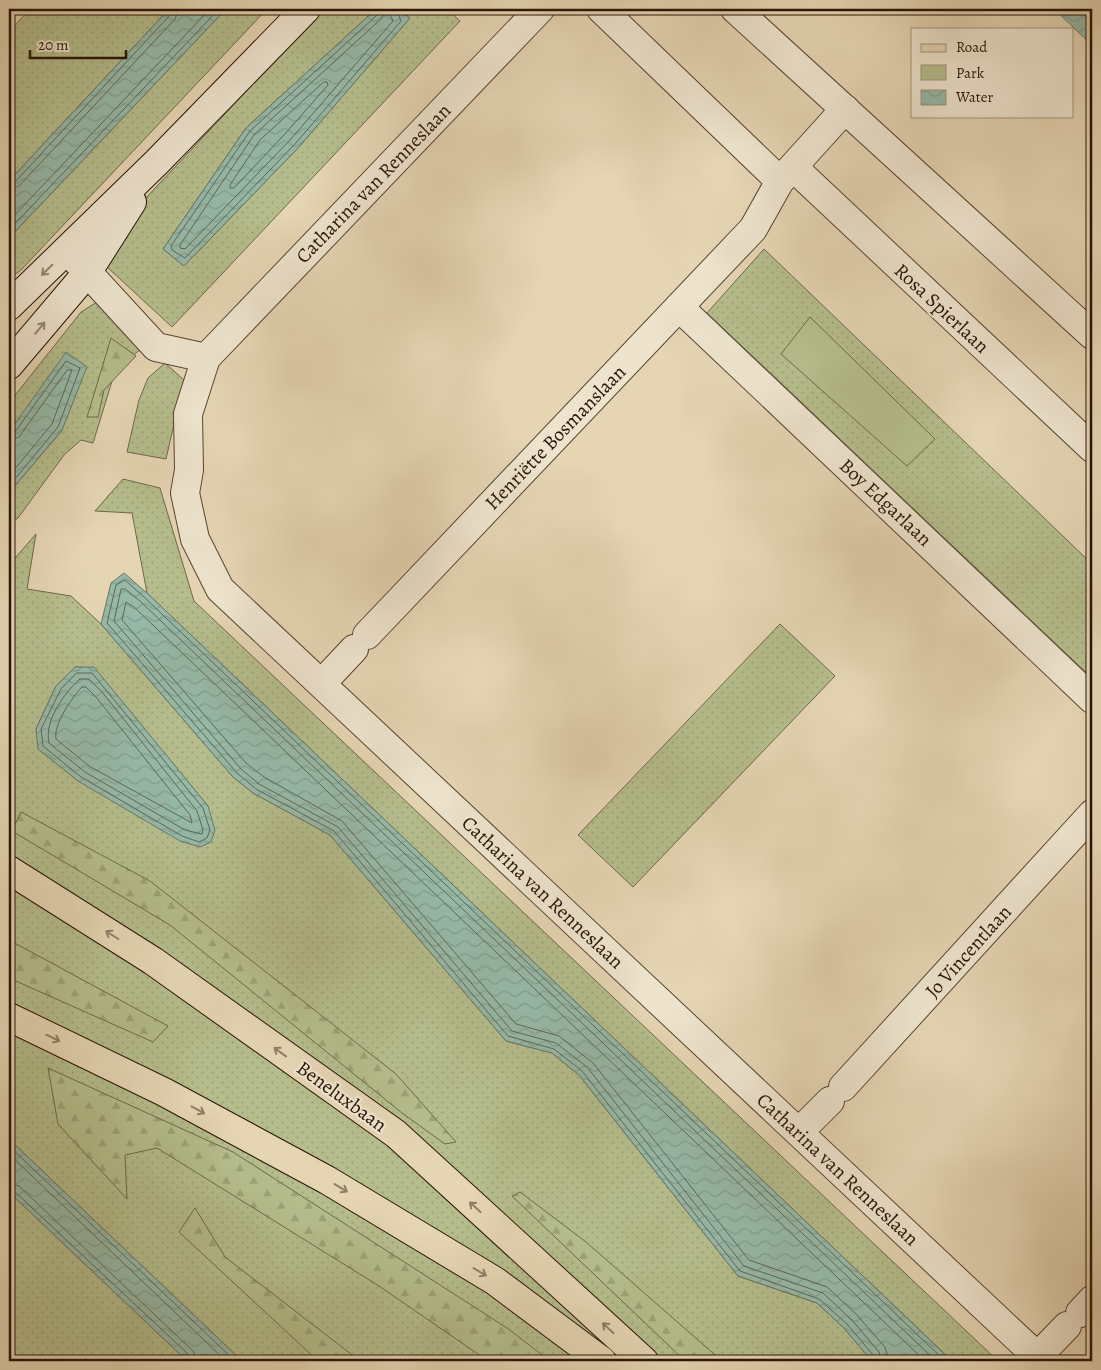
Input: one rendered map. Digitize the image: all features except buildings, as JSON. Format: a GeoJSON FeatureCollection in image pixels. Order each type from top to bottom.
{"type":"FeatureCollection","features":[{"type":"Feature","properties":{"kind":"main road","name":"Beneluxbaan"},"geometry":{"type":"LineString","coordinates":[[9,870],[153,961],[396,1134],[644,1361]]}},
{"type":"Feature","properties":{"kind":"main road"},"geometry":{"type":"LineString","coordinates":[[9,1017],[164,1092],[327,1180],[495,1281],[602,1361]]}},
{"type":"Feature","properties":{"kind":"street"},"geometry":{"type":"LineString","coordinates":[[9,306],[157,162],[306,9]]}},
{"type":"Feature","properties":{"kind":"street","name":"Catharina van Renneslaan"},"geometry":{"type":"LineString","coordinates":[[540,9],[206,358],[188,414],[189,470],[185,494],[195,539],[220,589],[800,1132],[1039,1359]]}},
{"type":"Feature","properties":{"kind":"street","name":"Rosa Spierlaan"},"geometry":{"type":"LineString","coordinates":[[601,9],[1092,448]]}},
{"type":"Feature","properties":{"kind":"street"},"geometry":{"type":"LineString","coordinates":[[735,9],[1092,335]]}},
{"type":"Feature","properties":{"kind":"street"},"geometry":{"type":"LineString","coordinates":[[787,174],[845,109]]}},
{"type":"Feature","properties":{"kind":"street"},"geometry":{"type":"LineString","coordinates":[[9,365],[87,272],[157,162]]}},
{"type":"Feature","properties":{"kind":"street","name":"Henriëtte Bosmanslaan"},"geometry":{"type":"LineString","coordinates":[[322,683],[743,240],[753,229],[787,174]]}},
{"type":"Feature","properties":{"kind":"street"},"geometry":{"type":"LineString","coordinates":[[67,250],[156,347],[206,358]]}},
{"type":"Feature","properties":{"kind":"street","name":"Boy Edgarlaan"},"geometry":{"type":"LineString","coordinates":[[679,307],[1092,699]]}},
{"type":"Feature","properties":{"kind":"street","name":"Jo Vincentlaan"},"geometry":{"type":"LineString","coordinates":[[800,1132],[1092,814]]}},
{"type":"Feature","properties":{"kind":"street"},"geometry":{"type":"LineString","coordinates":[[1039,1359],[1080,1313]]}},
{"type":"Feature","properties":{"kind":"green space"},"geometry":{"type":"Polygon","coordinates":[[[30,9],[169,9],[9,181],[9,32],[30,9]]]}},
{"type":"Feature","properties":{"kind":"green space"},"geometry":{"type":"Polygon","coordinates":[[[226,9],[267,9],[21,270],[9,279],[9,238],[226,9]]]}},
{"type":"Feature","properties":{"kind":"green space"},"geometry":{"type":"Polygon","coordinates":[[[324,9],[376,9],[246,128],[163,249],[184,266],[298,148],[410,18],[398,9],[447,9],[460,21],[172,327],[93,254],[324,9]]]}},
{"type":"Feature","properties":{"kind":"green space"},"geometry":{"type":"Polygon","coordinates":[[[764,249],[1092,564],[1092,678],[707,313],[764,249]]]}},
{"type":"Feature","properties":{"kind":"green space"},"geometry":{"type":"Polygon","coordinates":[[[97,302],[146,345],[127,360],[113,378],[93,443],[81,440],[64,455],[18,518],[9,525],[9,493],[62,430],[9,432],[9,403],[81,312],[97,302]]]}},
{"type":"Feature","properties":{"kind":"green space"},"geometry":{"type":"Polygon","coordinates":[[[810,317],[935,439],[907,466],[781,354],[810,317]]]}},
{"type":"Feature","properties":{"kind":"green space"},"geometry":{"type":"Polygon","coordinates":[[[111,338],[136,356],[104,390],[98,417],[87,417],[111,338]]]}},
{"type":"Feature","properties":{"kind":"green space"},"geometry":{"type":"Polygon","coordinates":[[[165,363],[184,380],[166,459],[127,452],[139,400],[148,378],[165,363]]]}},
{"type":"Feature","properties":{"kind":"green space"},"geometry":{"type":"Polygon","coordinates":[[[123,479],[160,488],[194,601],[998,1361],[952,1361],[147,593],[132,513],[95,511],[123,479]]]}},
{"type":"Feature","properties":{"kind":"green space"},"geometry":{"type":"Polygon","coordinates":[[[36,534],[27,589],[71,596],[101,624],[233,777],[253,793],[330,835],[506,1041],[552,1053],[579,1075],[738,1276],[817,1303],[843,1327],[872,1361],[242,1361],[9,1139],[9,565],[36,534]],[[75,667],[56,686],[36,729],[39,749],[78,781],[208,806],[94,668],[75,667]]]}},
{"type":"Feature","properties":{"kind":"green space"},"geometry":{"type":"Polygon","coordinates":[[[780,624],[835,676],[633,887],[578,835],[780,624]]]}},
{"type":"Feature","properties":{"kind":"green space"},"geometry":{"type":"Polygon","coordinates":[[[21,812],[150,881],[396,1074],[456,1142],[445,1144],[402,1113],[170,925],[12,831],[21,812]]]}},
{"type":"Feature","properties":{"kind":"green space"},"geometry":{"type":"Polygon","coordinates":[[[9,940],[168,1026],[153,1042],[9,978],[9,940]]]}},
{"type":"Feature","properties":{"kind":"green space"},"geometry":{"type":"Polygon","coordinates":[[[48,1068],[233,1152],[507,1328],[550,1361],[488,1361],[379,1286],[157,1148],[125,1155],[127,1199],[58,1124],[48,1068]]]}},
{"type":"Feature","properties":{"kind":"green space"},"geometry":{"type":"Polygon","coordinates":[[[9,1192],[187,1361],[9,1361],[9,1192]]]}},
{"type":"Feature","properties":{"kind":"green space"},"geometry":{"type":"Polygon","coordinates":[[[520,1192],[586,1242],[722,1361],[685,1361],[512,1196],[520,1192]]]}},
{"type":"Feature","properties":{"kind":"green space"},"geometry":{"type":"Polygon","coordinates":[[[195,1208],[225,1257],[360,1361],[318,1361],[179,1232],[195,1208]]]}},
{"type":"Feature","properties":{"kind":"water"},"geometry":{"type":"Polygon","coordinates":[[[169,9],[226,9],[9,238],[9,181],[169,9]]]}},
{"type":"Feature","properties":{"kind":"water"},"geometry":{"type":"Polygon","coordinates":[[[376,9],[398,9],[410,18],[298,148],[184,266],[163,249],[246,128],[376,9]]]}},
{"type":"Feature","properties":{"kind":"water"},"geometry":{"type":"Polygon","coordinates":[[[1054,9],[1092,9],[1092,45],[1054,9]]]}},
{"type":"Feature","properties":{"kind":"water"},"geometry":{"type":"Polygon","coordinates":[[[66,352],[87,367],[62,430],[9,493],[9,432],[66,352]]]}},
{"type":"Feature","properties":{"kind":"water"},"geometry":{"type":"Polygon","coordinates":[[[124,573],[952,1361],[872,1361],[843,1327],[817,1303],[738,1276],[579,1075],[552,1053],[506,1041],[330,835],[253,793],[233,777],[101,624],[111,583],[124,573]]]}},
{"type":"Feature","properties":{"kind":"water"},"geometry":{"type":"Polygon","coordinates":[[[75,667],[94,667],[208,806],[215,830],[211,842],[200,847],[180,841],[78,781],[38,749],[36,729],[56,686],[75,667]]]}},
{"type":"Feature","properties":{"kind":"water"},"geometry":{"type":"Polygon","coordinates":[[[9,1139],[242,1361],[187,1361],[9,1192],[9,1139]]]}}]}
